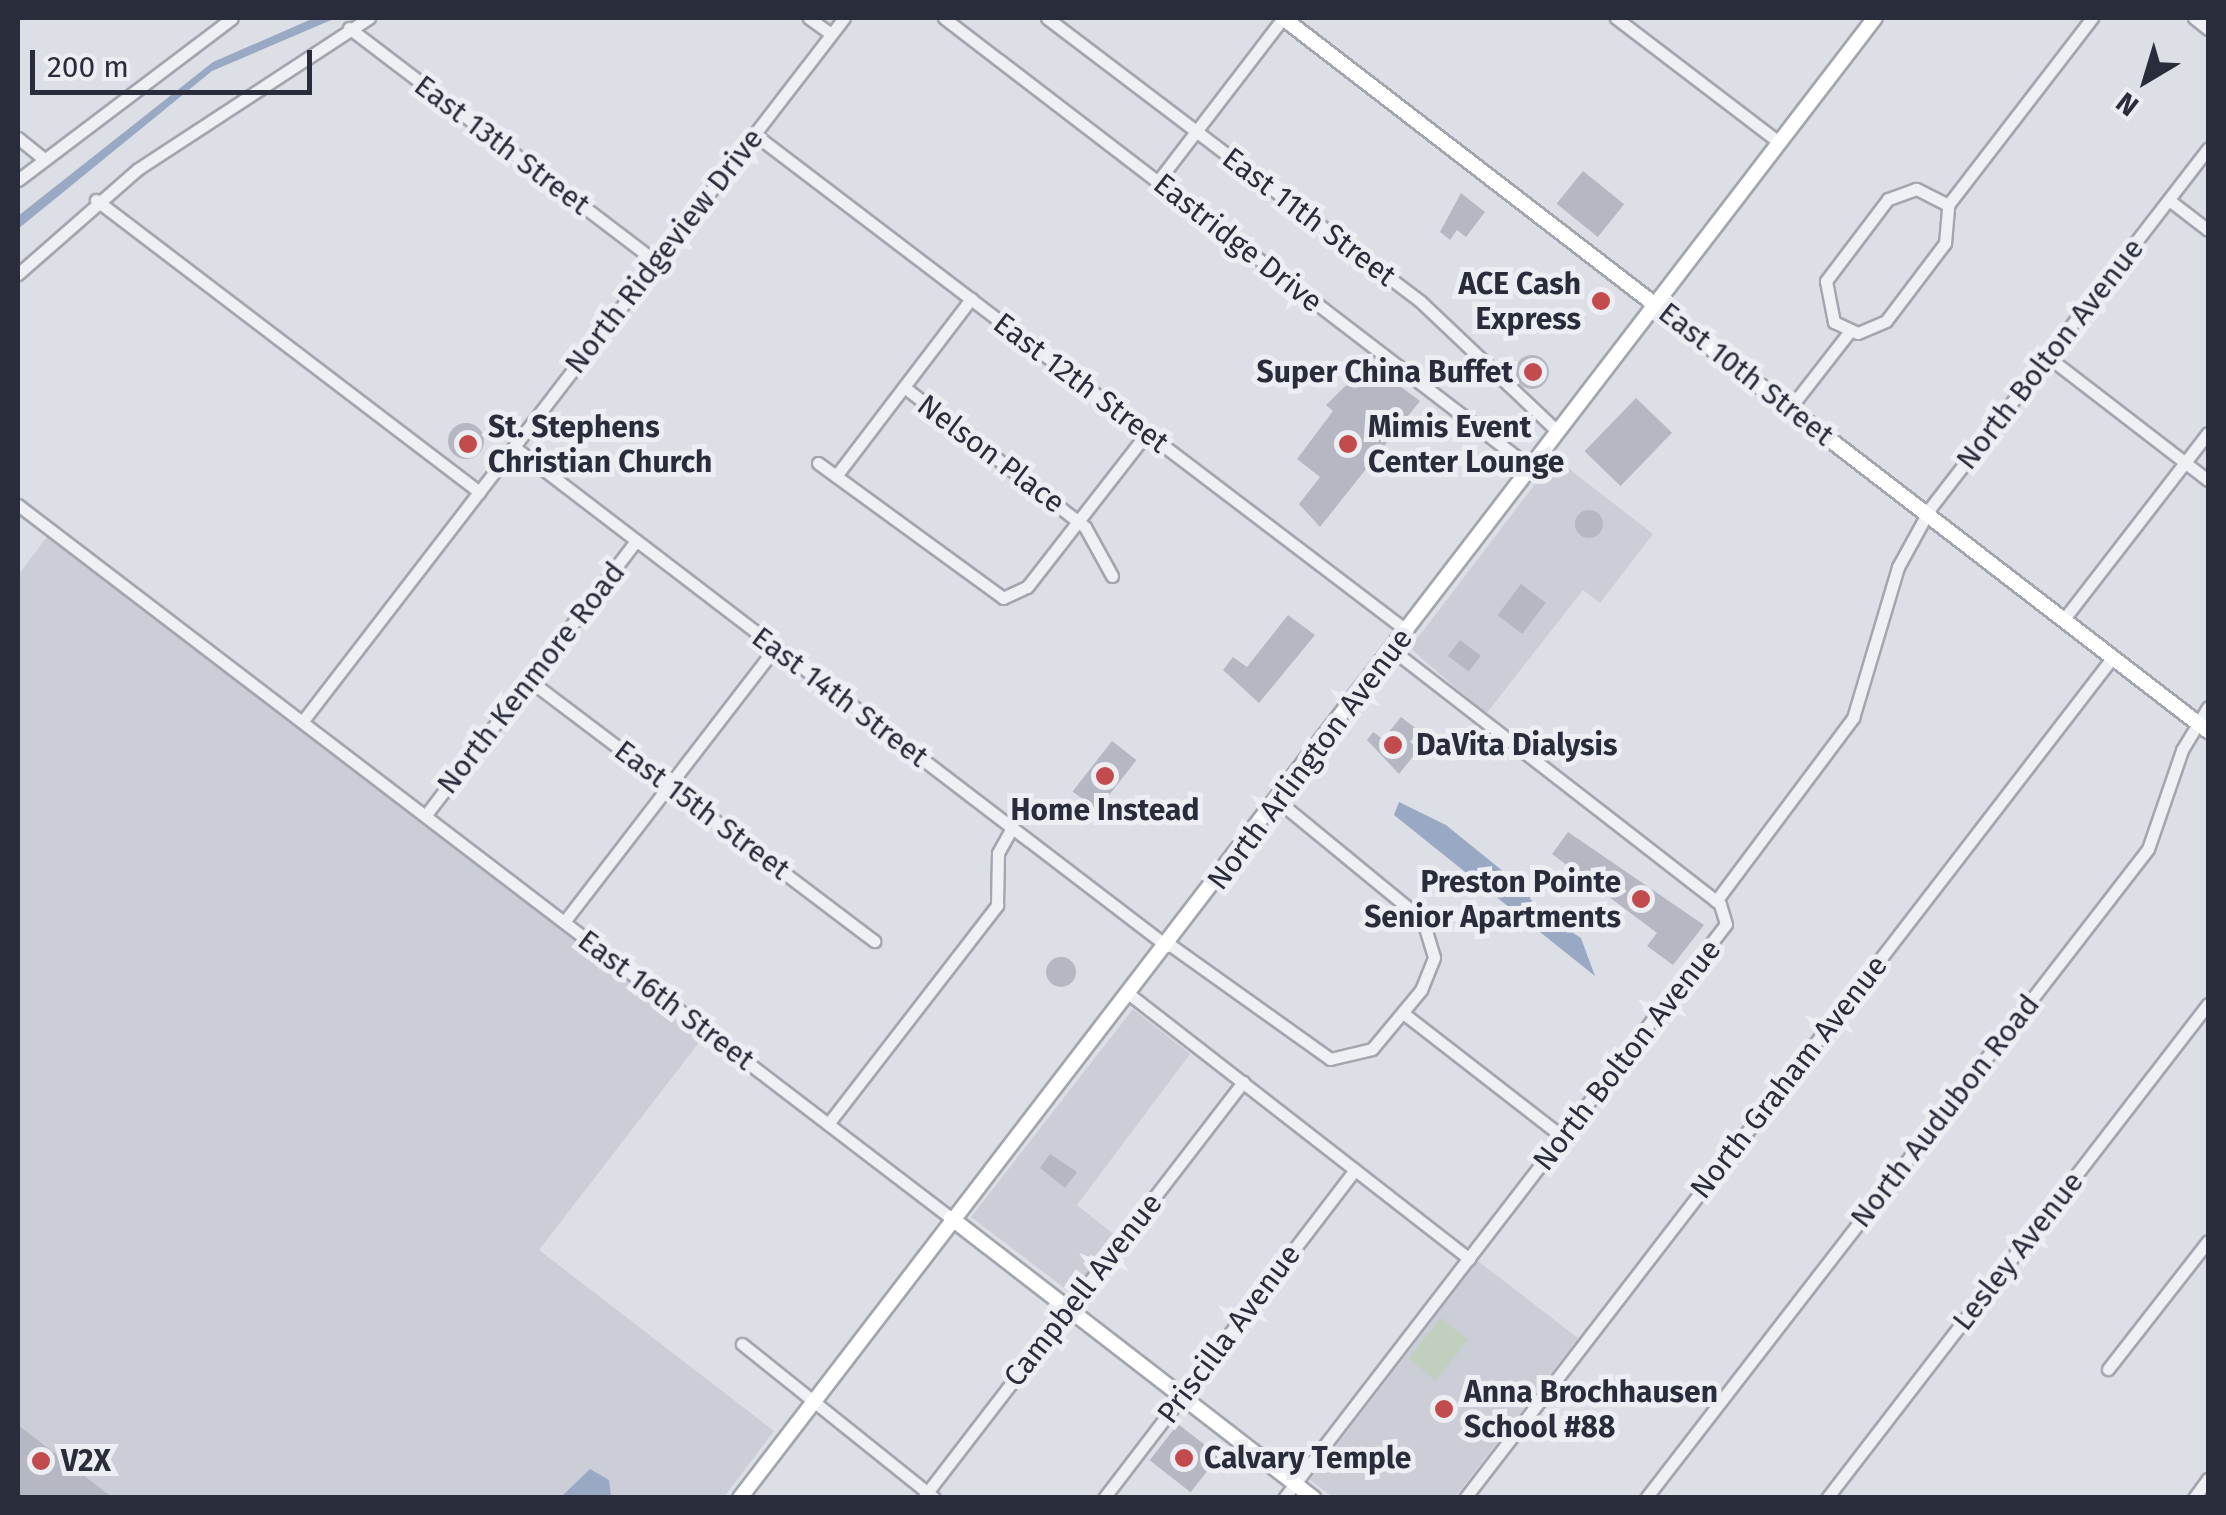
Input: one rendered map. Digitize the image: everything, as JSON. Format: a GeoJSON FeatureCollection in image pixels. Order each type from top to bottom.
{"type":"FeatureCollection","features":[{"type":"Feature","properties":{"kind":"main road","name":"East 10th Street"},"geometry":{"type":"LineString","coordinates":[[1283,18],[2203,726]]}},
{"type":"Feature","properties":{"kind":"main road","name":"North Arlington Avenue"},"geometry":{"type":"LineString","coordinates":[[740,1498],[951,1218],[1168,945],[1874,18]]}},
{"type":"Feature","properties":{"kind":"main road","name":"East 16th Street"},"geometry":{"type":"LineString","coordinates":[[951,1218],[1312,1498]]}},
{"type":"Feature","properties":{"kind":"street"},"geometry":{"type":"LineString","coordinates":[[18,180],[232,18]]}},
{"type":"Feature","properties":{"kind":"street"},"geometry":{"type":"LineString","coordinates":[[18,274],[96,200],[369,18]]}},
{"type":"Feature","properties":{"kind":"street"},"geometry":{"type":"LineString","coordinates":[[810,18],[831,34]]}},
{"type":"Feature","properties":{"kind":"street","name":"North Ridgeview Drive"},"geometry":{"type":"LineString","coordinates":[[302,722],[844,18]]}},
{"type":"Feature","properties":{"kind":"street","name":"Eastridge Drive"},"geometry":{"type":"LineString","coordinates":[[944,18],[1532,468]]}},
{"type":"Feature","properties":{"kind":"street","name":"East 11th Street"},"geometry":{"type":"LineString","coordinates":[[1048,18],[1420,301],[1558,432]]}},
{"type":"Feature","properties":{"kind":"street"},"geometry":{"type":"LineString","coordinates":[[1158,181],[1283,18]]}},
{"type":"Feature","properties":{"kind":"street"},"geometry":{"type":"LineString","coordinates":[[1616,18],[1778,142]]}},
{"type":"Feature","properties":{"kind":"street"},"geometry":{"type":"LineString","coordinates":[[1790,408],[1850,331],[1886,320],[1945,243],[1948,206],[2092,18]]}},
{"type":"Feature","properties":{"kind":"street"},"geometry":{"type":"LineString","coordinates":[[2194,18],[2208,29]]}},
{"type":"Feature","properties":{"kind":"street","name":"East 13th Street"},"geometry":{"type":"LineString","coordinates":[[349,28],[656,262]]}},
{"type":"Feature","properties":{"kind":"street","name":"East 12th Street"},"geometry":{"type":"LineString","coordinates":[[754,134],[1408,631]]}},
{"type":"Feature","properties":{"kind":"street"},"geometry":{"type":"LineString","coordinates":[[18,138],[43,158]]}},
{"type":"Feature","properties":{"kind":"street","name":"North Bolton Avenue"},"geometry":{"type":"LineString","coordinates":[[1284,1498],[1723,930],[1716,902],[1853,718],[1898,567],[1927,514],[2208,148]]}},
{"type":"Feature","properties":{"kind":"street"},"geometry":{"type":"LineString","coordinates":[[1850,331],[1826,312],[1823,290],[1874,217],[1903,190],[1926,190],[1948,206]]}},
{"type":"Feature","properties":{"kind":"street"},"geometry":{"type":"LineString","coordinates":[[96,200],[479,492]]}},
{"type":"Feature","properties":{"kind":"street"},"geometry":{"type":"LineString","coordinates":[[2169,200],[2208,230]]}},
{"type":"Feature","properties":{"kind":"street"},"geometry":{"type":"LineString","coordinates":[[836,476],[971,299]]}},
{"type":"Feature","properties":{"kind":"street"},"geometry":{"type":"LineString","coordinates":[[2048,357],[2208,480]]}},
{"type":"Feature","properties":{"kind":"street","name":"Nelson Place"},"geometry":{"type":"LineString","coordinates":[[904,387],[1078,521]]}},
{"type":"Feature","properties":{"kind":"street"},"geometry":{"type":"LineString","coordinates":[[818,462],[1004,598],[1027,587],[1147,433]]}},
{"type":"Feature","properties":{"kind":"street"},"geometry":{"type":"LineString","coordinates":[[2064,619],[2208,433]]}},
{"type":"Feature","properties":{"kind":"street","name":"East 14th Street"},"geometry":{"type":"LineString","coordinates":[[514,447],[1012,828],[1326,1058],[1368,1052],[1403,1013],[1434,961],[1426,924],[1278,801]]}},
{"type":"Feature","properties":{"kind":"street","name":"East 16th Street"},"geometry":{"type":"LineString","coordinates":[[18,505],[951,1218]]}},
{"type":"Feature","properties":{"kind":"street"},"geometry":{"type":"LineString","coordinates":[[1078,521],[1112,576]]}},
{"type":"Feature","properties":{"kind":"street","name":"North Kenmore Road"},"geometry":{"type":"LineString","coordinates":[[425,816],[636,540]]}},
{"type":"Feature","properties":{"kind":"street"},"geometry":{"type":"LineString","coordinates":[[564,922],[776,648]]}},
{"type":"Feature","properties":{"kind":"street"},"geometry":{"type":"LineString","coordinates":[[1392,650],[1716,902]]}},
{"type":"Feature","properties":{"kind":"street","name":"North Graham Avenue"},"geometry":{"type":"LineString","coordinates":[[1465,1498],[2113,658]]}},
{"type":"Feature","properties":{"kind":"street","name":"East 15th Street"},"geometry":{"type":"LineString","coordinates":[[529,680],[874,941]]}},
{"type":"Feature","properties":{"kind":"street","name":"North Audubon Road"},"geometry":{"type":"LineString","coordinates":[[1646,1498],[2151,844],[2208,707]]}},
{"type":"Feature","properties":{"kind":"street"},"geometry":{"type":"LineString","coordinates":[[828,1124],[997,905],[998,853],[1012,828]]}},
{"type":"Feature","properties":{"kind":"street"},"geometry":{"type":"LineString","coordinates":[[1129,994],[1469,1259]]}},
{"type":"Feature","properties":{"kind":"street","name":"Lesley Avenue"},"geometry":{"type":"LineString","coordinates":[[1828,1498],[2208,1004]]}},
{"type":"Feature","properties":{"kind":"street"},"geometry":{"type":"LineString","coordinates":[[1403,1013],[1563,1138]]}},
{"type":"Feature","properties":{"kind":"street","name":"Campbell Avenue"},"geometry":{"type":"LineString","coordinates":[[928,1496],[1243,1082]]}},
{"type":"Feature","properties":{"kind":"street","name":"Priscilla Avenue"},"geometry":{"type":"LineString","coordinates":[[1104,1498],[1354,1170]]}},
{"type":"Feature","properties":{"kind":"street"},"geometry":{"type":"LineString","coordinates":[[2108,1370],[2208,1240]]}},
{"type":"Feature","properties":{"kind":"street"},"geometry":{"type":"LineString","coordinates":[[742,1344],[928,1496]]}},
{"type":"Feature","properties":{"kind":"street"},"geometry":{"type":"LineString","coordinates":[[2194,1498],[2208,1478]]}},
{"type":"Feature","properties":{"kind":"shaded area"},"geometry":{"type":"Polygon","coordinates":[[[1555,458],[1653,534],[1600,603],[1583,590],[1486,714],[1410,648],[1555,458]]]}},
{"type":"Feature","properties":{"kind":"shaded area"},"geometry":{"type":"Polygon","coordinates":[[[47,537],[704,1036],[539,1250],[774,1431],[724,1497],[18,1497],[18,575],[47,537]]]}},
{"type":"Feature","properties":{"kind":"shaded area"},"geometry":{"type":"Polygon","coordinates":[[[1133,1009],[1190,1054],[1077,1205],[1116,1236],[1071,1293],[971,1217],[1133,1009]]]}},
{"type":"Feature","properties":{"kind":"shaded area","name":"Anna Brochhausen School #88"},"geometry":{"type":"Polygon","coordinates":[[[1478,1261],[1578,1338],[1455,1497],[1333,1497],[1310,1480],[1478,1261]]]}},
{"type":"Feature","properties":{"kind":"green space"},"geometry":{"type":"Polygon","coordinates":[[[1441,1318],[1468,1340],[1435,1380],[1408,1358],[1441,1318]]]}},
{"type":"Feature","properties":{"kind":"water"},"geometry":{"type":"Polygon","coordinates":[[[314,18],[336,18],[212,71],[18,229],[18,216],[213,62],[314,18]]]}},
{"type":"Feature","properties":{"kind":"water"},"geometry":{"type":"Polygon","coordinates":[[[1399,802],[1446,825],[1504,872],[1506,886],[1524,888],[1538,911],[1581,938],[1595,976],[1394,815],[1399,802]]]}},
{"type":"Feature","properties":{"kind":"water"},"geometry":{"type":"Polygon","coordinates":[[[590,1469],[609,1480],[611,1497],[561,1497],[590,1469]]]}},
{"type":"Feature","properties":{"kind":"building"},"geometry":{"type":"Polygon","coordinates":[[[1583,171],[1624,204],[1598,237],[1557,204],[1583,171]]]}},
{"type":"Feature","properties":{"kind":"building"},"geometry":{"type":"Polygon","coordinates":[[[1461,193],[1485,212],[1466,237],[1457,230],[1450,240],[1440,232],[1461,193]]]}},
{"type":"Feature","properties":{"kind":"building","name":"Super China Buffet"},"geometry":{"type":"Polygon","coordinates":[[[1532,355],[1544,360],[1549,372],[1544,384],[1532,389],[1520,384],[1515,372],[1520,360],[1532,355]]]}},
{"type":"Feature","properties":{"kind":"building","name":"Mimis Event Center Lounge"},"geometry":{"type":"Polygon","coordinates":[[[1369,363],[1420,401],[1320,527],[1299,504],[1320,477],[1297,459],[1333,411],[1326,405],[1369,363]]]}},
{"type":"Feature","properties":{"kind":"building"},"geometry":{"type":"Polygon","coordinates":[[[1636,398],[1672,433],[1621,486],[1585,451],[1636,398]]]}},
{"type":"Feature","properties":{"kind":"building","name":"St. Stephens Christian Church"},"geometry":{"type":"Polygon","coordinates":[[[466,423],[479,428],[484,441],[479,454],[466,459],[453,454],[448,441],[453,428],[466,423]]]}},
{"type":"Feature","properties":{"kind":"building"},"geometry":{"type":"Polygon","coordinates":[[[1589,510],[1599,514],[1603,524],[1599,534],[1589,538],[1579,534],[1575,524],[1579,514],[1589,510]]]}},
{"type":"Feature","properties":{"kind":"building"},"geometry":{"type":"Polygon","coordinates":[[[1521,584],[1546,603],[1522,634],[1498,615],[1521,584]]]}},
{"type":"Feature","properties":{"kind":"building"},"geometry":{"type":"Polygon","coordinates":[[[1288,615],[1315,635],[1259,703],[1223,670],[1233,657],[1247,667],[1288,615]]]}},
{"type":"Feature","properties":{"kind":"building"},"geometry":{"type":"Polygon","coordinates":[[[1460,640],[1481,656],[1469,672],[1448,656],[1460,640]]]}},
{"type":"Feature","properties":{"kind":"building","name":"DaVita Dialysis"},"geometry":{"type":"Polygon","coordinates":[[[1401,717],[1419,731],[1410,742],[1419,749],[1399,774],[1367,740],[1373,732],[1383,739],[1401,717]]]}},
{"type":"Feature","properties":{"kind":"building","name":"Home Instead"},"geometry":{"type":"Polygon","coordinates":[[[1112,741],[1136,760],[1097,811],[1073,791],[1112,741]]]}},
{"type":"Feature","properties":{"kind":"building","name":"Preston Pointe Senior Apartments"},"geometry":{"type":"Polygon","coordinates":[[[1568,832],[1704,925],[1673,965],[1647,946],[1657,933],[1552,854],[1568,832]]]}},
{"type":"Feature","properties":{"kind":"building"},"geometry":{"type":"Polygon","coordinates":[[[1061,957],[1072,961],[1076,972],[1072,983],[1061,987],[1050,983],[1046,972],[1050,961],[1061,957]]]}},
{"type":"Feature","properties":{"kind":"building"},"geometry":{"type":"Polygon","coordinates":[[[1050,1154],[1077,1172],[1065,1188],[1040,1168],[1050,1154]]]}},
{"type":"Feature","properties":{"kind":"building","name":"Calvary Temple"},"geometry":{"type":"Polygon","coordinates":[[[1178,1424],[1219,1456],[1191,1492],[1150,1460],[1178,1424]]]}},
{"type":"Feature","properties":{"kind":"building","name":"V2X"},"geometry":{"type":"Polygon","coordinates":[[[18,1425],[113,1498],[18,1498],[18,1425]]]}},
{"type":"Feature","properties":{"kind":"place","name":"ACE Cash Express"},"geometry":{"type":"Point","coordinates":[1601,301]}},
{"type":"Feature","properties":{"kind":"place","name":"Super China Buffet"},"geometry":{"type":"Point","coordinates":[1533,372]}},
{"type":"Feature","properties":{"kind":"place","name":"St. Stephens Christian Church"},"geometry":{"type":"Point","coordinates":[468,444]}},
{"type":"Feature","properties":{"kind":"place","name":"Mimis Event Center Lounge"},"geometry":{"type":"Point","coordinates":[1348,444]}},
{"type":"Feature","properties":{"kind":"place","name":"DaVita Dialysis"},"geometry":{"type":"Point","coordinates":[1393,745]}},
{"type":"Feature","properties":{"kind":"place","name":"Home Instead"},"geometry":{"type":"Point","coordinates":[1105,776]}},
{"type":"Feature","properties":{"kind":"place","name":"Preston Pointe Senior Apartments"},"geometry":{"type":"Point","coordinates":[1641,899]}},
{"type":"Feature","properties":{"kind":"place","name":"Anna Brochhausen School #88"},"geometry":{"type":"Point","coordinates":[1444,1409]}},
{"type":"Feature","properties":{"kind":"place","name":"Calvary Temple"},"geometry":{"type":"Point","coordinates":[1184,1458]}},
{"type":"Feature","properties":{"kind":"place","name":"V2X"},"geometry":{"type":"Point","coordinates":[41,1461]}}]}
